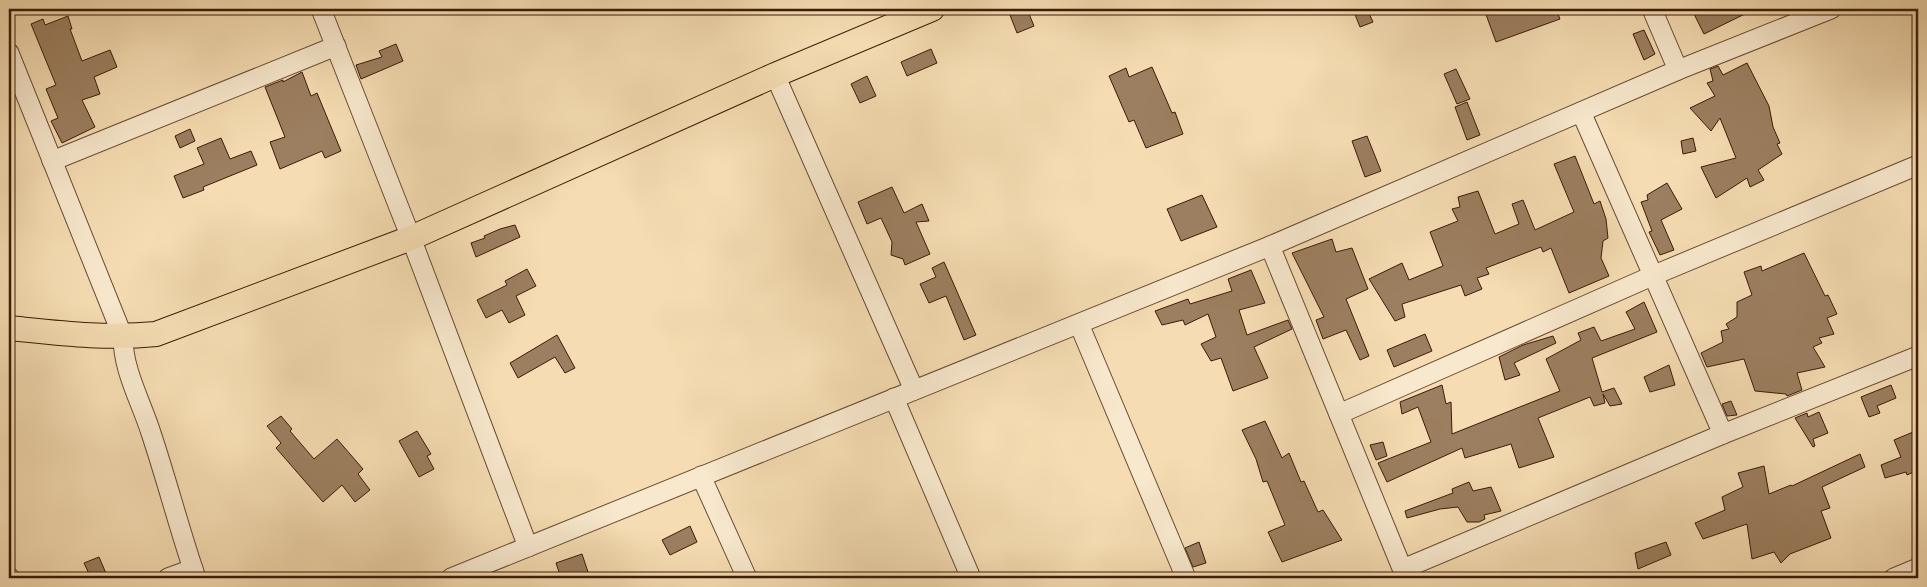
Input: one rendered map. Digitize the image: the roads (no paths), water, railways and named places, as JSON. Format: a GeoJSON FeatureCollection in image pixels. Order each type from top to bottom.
{"type":"FeatureCollection","features":[{"type":"Feature","properties":{"kind":"main road"},"geometry":{"type":"LineString","coordinates":[[9,328],[87,337],[122,337],[156,334],[411,238],[775,74],[932,9]]}},
{"type":"Feature","properties":{"kind":"street"},"geometry":{"type":"LineString","coordinates":[[321,9],[411,238],[528,547]]}},
{"type":"Feature","properties":{"kind":"street"},"geometry":{"type":"LineString","coordinates":[[1652,9],[1678,70]]}},
{"type":"Feature","properties":{"kind":"street"},"geometry":{"type":"LineString","coordinates":[[451,578],[1270,246],[1678,70],[1831,9]]}},
{"type":"Feature","properties":{"kind":"street"},"geometry":{"type":"LineString","coordinates":[[52,161],[336,46]]}},
{"type":"Feature","properties":{"kind":"street"},"geometry":{"type":"LineString","coordinates":[[9,54],[122,337],[123,357],[151,432],[171,504],[195,574],[168,578]]}},
{"type":"Feature","properties":{"kind":"street"},"geometry":{"type":"LineString","coordinates":[[775,74],[914,390]]}},
{"type":"Feature","properties":{"kind":"street"},"geometry":{"type":"LineString","coordinates":[[1581,112],[1723,434]]}},
{"type":"Feature","properties":{"kind":"street"},"geometry":{"type":"LineString","coordinates":[[1339,414],[1652,276],[1918,165]]}},
{"type":"Feature","properties":{"kind":"street"},"geometry":{"type":"LineString","coordinates":[[1270,246],[1404,574],[1723,434],[1918,356]]}},
{"type":"Feature","properties":{"kind":"street"},"geometry":{"type":"LineString","coordinates":[[1079,324],[1186,578]]}},
{"type":"Feature","properties":{"kind":"street"},"geometry":{"type":"LineString","coordinates":[[894,398],[971,578]]}},
{"type":"Feature","properties":{"kind":"street"},"geometry":{"type":"LineString","coordinates":[[701,476],[746,578]]}},
{"type":"Feature","properties":{"kind":"street"},"geometry":{"type":"LineString","coordinates":[[1894,578],[1918,568]]}}]}
